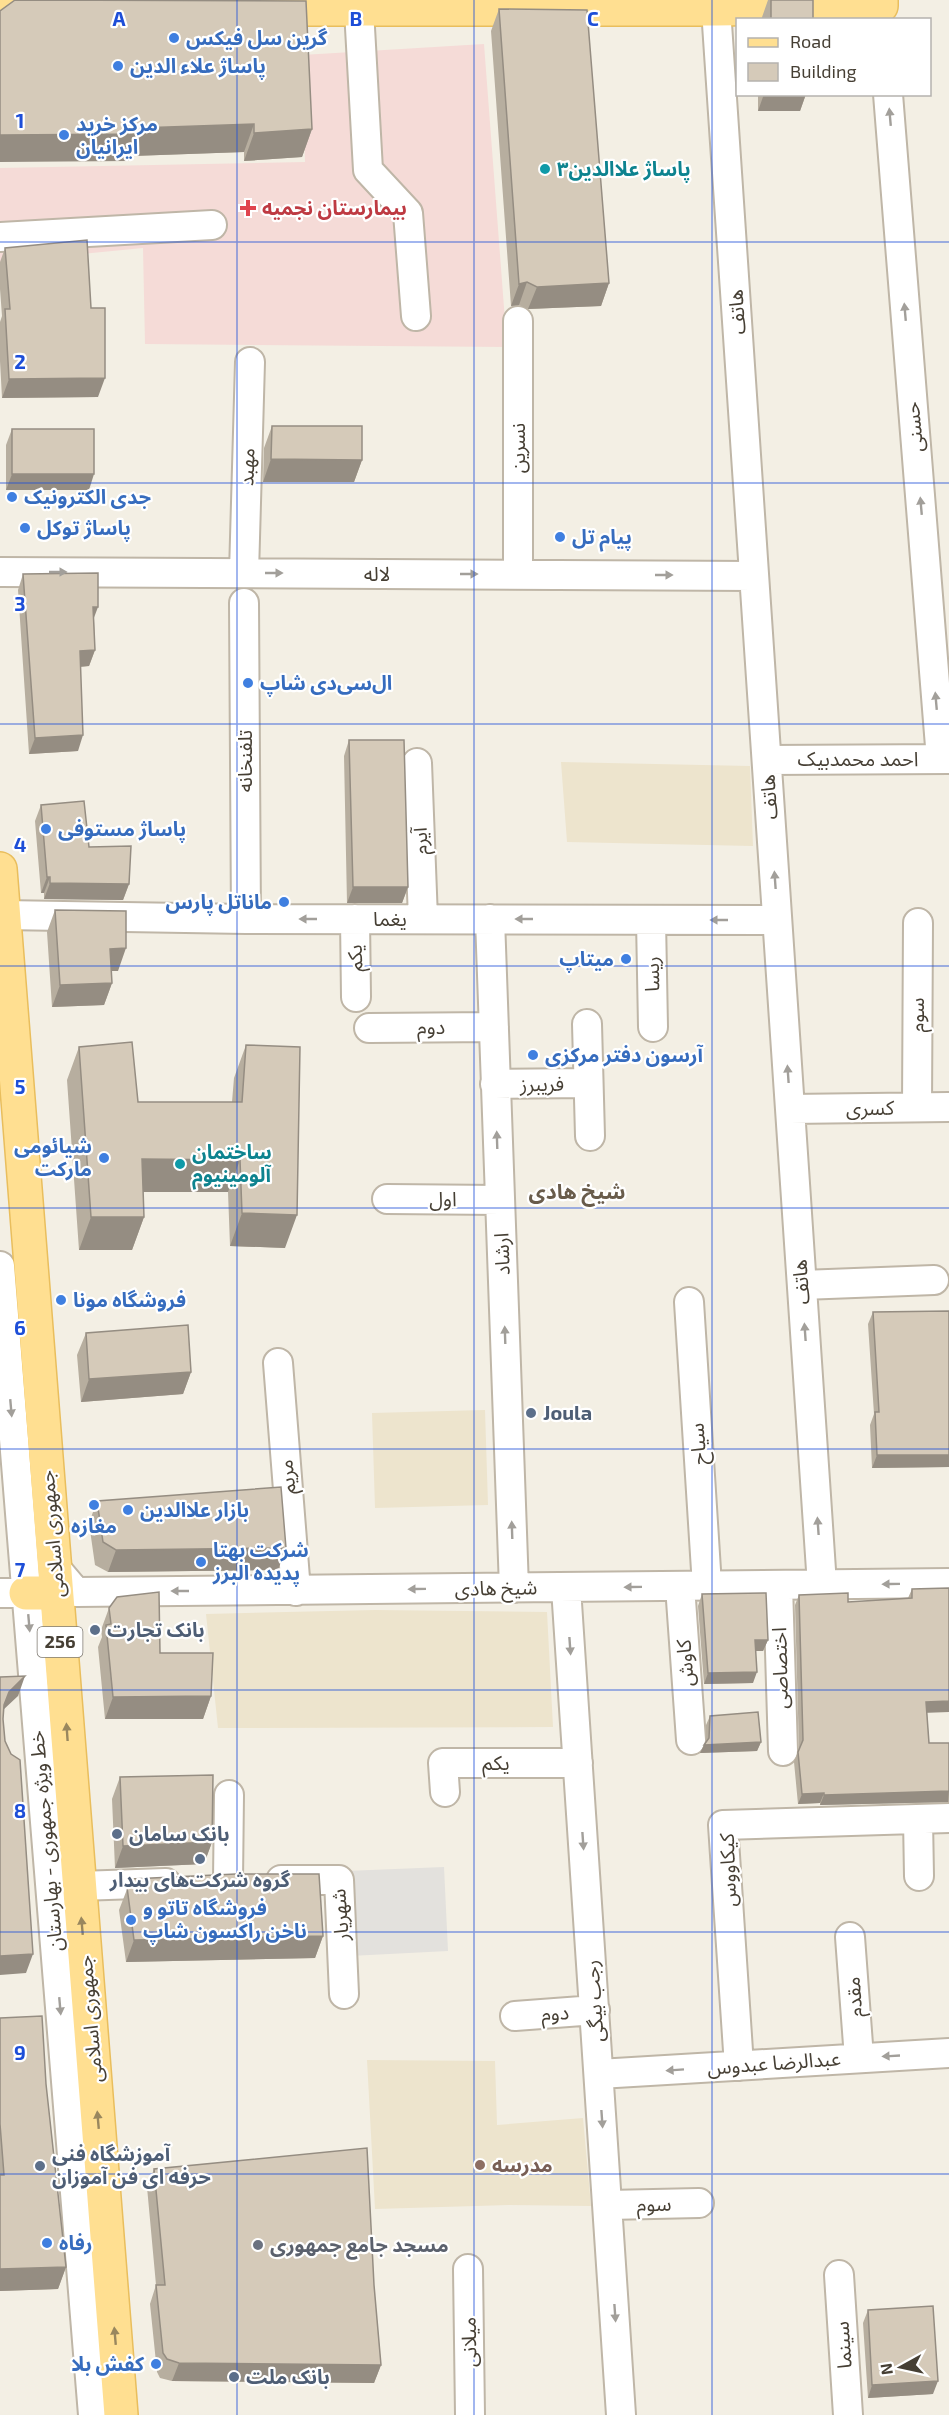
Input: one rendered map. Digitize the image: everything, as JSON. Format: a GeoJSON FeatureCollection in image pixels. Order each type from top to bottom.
{"type":"FeatureCollection","features":[{"type":"Feature","properties":{"kind":"main road"},"geometry":{"type":"LineString","coordinates":[[0,5],[81,7]]}},
{"type":"Feature","properties":{"kind":"main road"},"geometry":{"type":"LineString","coordinates":[[231,9],[882,8]]}},
{"type":"Feature","properties":{"kind":"main road","name":"جمهوری اسلامی"},"geometry":{"type":"LineString","coordinates":[[1,894],[34,1586],[79,1886],[121,2415]]}},
{"type":"Feature","properties":{"kind":"street","name":"هاتف"},"geometry":{"type":"LineString","coordinates":[[716,9],[822,1585]]}},
{"type":"Feature","properties":{"kind":"street"},"geometry":{"type":"LineString","coordinates":[[359,10],[368,170],[408,213],[416,316]]}},
{"type":"Feature","properties":{"kind":"street","name":"حسنی"},"geometry":{"type":"LineString","coordinates":[[888,96],[945,759]]}},
{"type":"Feature","properties":{"kind":"street"},"geometry":{"type":"LineString","coordinates":[[0,237],[212,225]]}},
{"type":"Feature","properties":{"kind":"street","name":"نسرین"},"geometry":{"type":"LineString","coordinates":[[518,321],[518,574]]}},
{"type":"Feature","properties":{"kind":"street","name":"مهبد"},"geometry":{"type":"LineString","coordinates":[[244,573],[250,362]]}},
{"type":"Feature","properties":{"kind":"street","name":"لاله"},"geometry":{"type":"LineString","coordinates":[[0,572],[754,576]]}},
{"type":"Feature","properties":{"kind":"street","name":"تلفنخانه"},"geometry":{"type":"LineString","coordinates":[[244,603],[246,919]]}},
{"type":"Feature","properties":{"kind":"street","name":"احمد محمدبیک"},"geometry":{"type":"LineString","coordinates":[[767,760],[945,759]]}},
{"type":"Feature","properties":{"kind":"street","name":"آیرم"},"geometry":{"type":"LineString","coordinates":[[417,763],[423,919]]}},
{"type":"Feature","properties":{"kind":"street","name":"یغما"},"geometry":{"type":"LineString","coordinates":[[1,894],[246,919],[777,920]]}},
{"type":"Feature","properties":{"kind":"street","name":"یکم"},"geometry":{"type":"LineString","coordinates":[[355,919],[356,997]]}},
{"type":"Feature","properties":{"kind":"street","name":"ارشاد"},"geometry":{"type":"LineString","coordinates":[[490,919],[514,1588]]}},
{"type":"Feature","properties":{"kind":"street","name":"ریسا"},"geometry":{"type":"LineString","coordinates":[[651,920],[653,1028]]}},
{"type":"Feature","properties":{"kind":"street","name":"سوم"},"geometry":{"type":"LineString","coordinates":[[917,1107],[918,924]]}},
{"type":"Feature","properties":{"kind":"street"},"geometry":{"type":"LineString","coordinates":[[586,1024],[590,1136]]}},
{"type":"Feature","properties":{"kind":"street","name":"دوم"},"geometry":{"type":"LineString","coordinates":[[369,1028],[494,1026]]}},
{"type":"Feature","properties":{"kind":"street","name":"فریبرز"},"geometry":{"type":"LineString","coordinates":[[495,1084],[588,1083]]}},
{"type":"Feature","properties":{"kind":"street","name":"کسری"},"geometry":{"type":"LineString","coordinates":[[790,1109],[949,1107]]}},
{"type":"Feature","properties":{"kind":"street","name":"اول"},"geometry":{"type":"LineString","coordinates":[[387,1199],[500,1200]]}},
{"type":"Feature","properties":{"kind":"street","name":"خط ویژه جمهوری - بهارستان"},"geometry":{"type":"LineString","coordinates":[[0,1266],[34,1586],[93,2415]]}},
{"type":"Feature","properties":{"kind":"street"},"geometry":{"type":"LineString","coordinates":[[802,1285],[934,1280]]}},
{"type":"Feature","properties":{"kind":"street","name":"سیاح"},"geometry":{"type":"LineString","coordinates":[[689,1302],[693,1586]]}},
{"type":"Feature","properties":{"kind":"street","name":"مریم"},"geometry":{"type":"LineString","coordinates":[[278,1363],[296,1591]]}},
{"type":"Feature","properties":{"kind":"street","name":"شیخ هادی"},"geometry":{"type":"LineString","coordinates":[[34,1586],[76,1592],[949,1583]]}},
{"type":"Feature","properties":{"kind":"street","name":"اختصاصی"},"geometry":{"type":"LineString","coordinates":[[778,1585],[783,1751]]}},
{"type":"Feature","properties":{"kind":"street","name":"کاوش"},"geometry":{"type":"LineString","coordinates":[[691,1740],[693,1586]]}},
{"type":"Feature","properties":{"kind":"street","name":"رجب بیگی"},"geometry":{"type":"LineString","coordinates":[[566,1588],[621,2415]]}},
{"type":"Feature","properties":{"kind":"street","name":"یکم"},"geometry":{"type":"LineString","coordinates":[[445,1792],[443,1763],[578,1763]]}},
{"type":"Feature","properties":{"kind":"street"},"geometry":{"type":"LineString","coordinates":[[209,1881],[229,1795]]}},
{"type":"Feature","properties":{"kind":"street","name":"کیکاووس"},"geometry":{"type":"LineString","coordinates":[[739,2066],[723,1825],[949,1818]]}},
{"type":"Feature","properties":{"kind":"street"},"geometry":{"type":"LineString","coordinates":[[918,1819],[919,1876]]}},
{"type":"Feature","properties":{"kind":"street","name":"شهریار"},"geometry":{"type":"LineString","coordinates":[[79,1886],[209,1881],[339,1880],[344,1994]]}},
{"type":"Feature","properties":{"kind":"street","name":"مقدم"},"geometry":{"type":"LineString","coordinates":[[850,1936],[859,2058]]}},
{"type":"Feature","properties":{"kind":"street","name":"دوم"},"geometry":{"type":"LineString","coordinates":[[515,2016],[595,2010]]}},
{"type":"Feature","properties":{"kind":"street","name":"عبدالرضا عبدوس"},"geometry":{"type":"LineString","coordinates":[[599,2074],[949,2053]]}},
{"type":"Feature","properties":{"kind":"street","name":"سوم"},"geometry":{"type":"LineString","coordinates":[[608,2205],[699,2203]]}},
{"type":"Feature","properties":{"kind":"street","name":"میلانی"},"geometry":{"type":"LineString","coordinates":[[468,2268],[470,2415]]}},
{"type":"Feature","properties":{"kind":"street","name":"سینما"},"geometry":{"type":"LineString","coordinates":[[839,2276],[848,2415]]}},
{"type":"Feature","properties":{"kind":"shaded area","name":"بیمارستان نجمیه"},"geometry":{"type":"Polygon","coordinates":[[[484,44],[507,347],[145,344],[143,248],[0,262],[0,168],[305,162],[302,55],[484,44]]]}},
{"type":"Feature","properties":{"kind":"shaded area"},"geometry":{"type":"Polygon","coordinates":[[[561,762],[750,766],[753,846],[567,842],[561,762]]]}},
{"type":"Feature","properties":{"kind":"shaded area"},"geometry":{"type":"Polygon","coordinates":[[[485,1410],[488,1505],[375,1508],[372,1413],[485,1410]]]}},
{"type":"Feature","properties":{"kind":"shaded area"},"geometry":{"type":"Polygon","coordinates":[[[375,1610],[547,1612],[553,1727],[218,1728],[206,1614],[375,1610]]]}},
{"type":"Feature","properties":{"kind":"shaded area"},"geometry":{"type":"Polygon","coordinates":[[[444,1867],[448,1951],[350,1956],[346,1871],[444,1867]]]}},
{"type":"Feature","properties":{"kind":"shaded area","name":"مدرسه"},"geometry":{"type":"Polygon","coordinates":[[[367,2060],[495,2061],[497,2125],[583,2118],[591,2206],[509,2205],[375,2209],[367,2060]]]}},
{"type":"Feature","properties":{"kind":"building"},"geometry":{"type":"Polygon","coordinates":[[[15,0],[306,1],[312,129],[254,133],[254,124],[139,128],[140,134],[0,135],[0,11],[15,0]]]}},
{"type":"Feature","properties":{"kind":"building"},"geometry":{"type":"Polygon","coordinates":[[[771,0],[813,0],[813,18],[771,18],[771,0]]]}},
{"type":"Feature","properties":{"kind":"building","name":"پاساژ علاالدین۳"},"geometry":{"type":"Polygon","coordinates":[[[499,9],[587,10],[609,283],[537,287],[527,282],[519,284],[499,9]]]}},
{"type":"Feature","properties":{"kind":"building"},"geometry":{"type":"Polygon","coordinates":[[[87,240],[91,308],[105,308],[105,378],[9,379],[5,309],[10,309],[5,248],[87,240]]]}},
{"type":"Feature","properties":{"kind":"building"},"geometry":{"type":"Polygon","coordinates":[[[272,426],[362,426],[362,460],[271,459],[272,426]]]}},
{"type":"Feature","properties":{"kind":"building"},"geometry":{"type":"Polygon","coordinates":[[[12,429],[94,429],[94,474],[12,474],[12,429]]]}},
{"type":"Feature","properties":{"kind":"building"},"geometry":{"type":"Polygon","coordinates":[[[98,573],[98,607],[93,607],[95,650],[80,651],[83,735],[35,738],[23,574],[98,573]]]}},
{"type":"Feature","properties":{"kind":"building"},"geometry":{"type":"Polygon","coordinates":[[[349,740],[404,740],[408,887],[353,887],[349,740]]]}},
{"type":"Feature","properties":{"kind":"building"},"geometry":{"type":"Polygon","coordinates":[[[84,801],[89,847],[131,846],[129,884],[50,883],[50,877],[47,877],[41,805],[84,801]]]}},
{"type":"Feature","properties":{"kind":"building"},"geometry":{"type":"Polygon","coordinates":[[[55,910],[126,911],[126,948],[110,949],[112,983],[60,985],[55,910]]]}},
{"type":"Feature","properties":{"kind":"building","name":"ساختمان آلومینیوم"},"geometry":{"type":"Polygon","coordinates":[[[132,1042],[138,1102],[242,1102],[246,1045],[300,1047],[297,1215],[242,1213],[240,1160],[142,1159],[144,1217],[91,1217],[79,1047],[132,1042]]]}},
{"type":"Feature","properties":{"kind":"building"},"geometry":{"type":"Polygon","coordinates":[[[949,1311],[949,1455],[877,1455],[875,1412],[879,1412],[873,1312],[949,1311]]]}},
{"type":"Feature","properties":{"kind":"building"},"geometry":{"type":"Polygon","coordinates":[[[188,1325],[191,1372],[89,1379],[86,1333],[188,1325]]]}},
{"type":"Feature","properties":{"kind":"building"},"geometry":{"type":"Polygon","coordinates":[[[281,1487],[286,1548],[116,1550],[103,1542],[97,1501],[281,1487]]]}},
{"type":"Feature","properties":{"kind":"building"},"geometry":{"type":"Polygon","coordinates":[[[949,1588],[949,1701],[926,1702],[929,1743],[949,1743],[949,1791],[802,1794],[798,1752],[803,1740],[799,1595],[848,1593],[848,1602],[912,1598],[912,1589],[949,1588]]]}},
{"type":"Feature","properties":{"kind":"building"},"geometry":{"type":"Polygon","coordinates":[[[159,1592],[160,1653],[213,1653],[211,1696],[113,1697],[106,1625],[111,1624],[109,1608],[117,1597],[159,1592]]]}},
{"type":"Feature","properties":{"kind":"building"},"geometry":{"type":"Polygon","coordinates":[[[766,1593],[768,1640],[755,1640],[757,1672],[708,1673],[702,1594],[766,1593]]]}},
{"type":"Feature","properties":{"kind":"building"},"geometry":{"type":"Polygon","coordinates":[[[25,1676],[9,1692],[4,1705],[3,1719],[5,1741],[11,1754],[20,1760],[33,1954],[0,1956],[0,1677],[25,1676]]]}},
{"type":"Feature","properties":{"kind":"building"},"geometry":{"type":"Polygon","coordinates":[[[758,1712],[761,1742],[704,1745],[709,1738],[710,1716],[758,1712]]]}},
{"type":"Feature","properties":{"kind":"building"},"geometry":{"type":"Polygon","coordinates":[[[213,1775],[212,1842],[123,1846],[120,1777],[213,1775]]]}},
{"type":"Feature","properties":{"kind":"building"},"geometry":{"type":"Polygon","coordinates":[[[236,1874],[319,1874],[323,1936],[134,1940],[127,1887],[131,1879],[236,1874]]]}},
{"type":"Feature","properties":{"kind":"building"},"geometry":{"type":"Polygon","coordinates":[[[42,2016],[46,2084],[66,2267],[0,2269],[0,2175],[4,2175],[0,2124],[0,2018],[42,2016]]]}},
{"type":"Feature","properties":{"kind":"building"},"geometry":{"type":"Polygon","coordinates":[[[367,2148],[374,2285],[381,2365],[179,2363],[167,2359],[163,2353],[156,2285],[165,2285],[154,2169],[367,2148]]]}},
{"type":"Feature","properties":{"kind":"building"},"geometry":{"type":"Polygon","coordinates":[[[933,2306],[938,2381],[872,2385],[868,2310],[933,2306]]]}},
{"type":"Feature","properties":{"kind":"place","name":"گرین سل فیکس"},"geometry":{"type":"Point","coordinates":[174,38]}},
{"type":"Feature","properties":{"kind":"place","name":"پاساژ علاء الدین"},"geometry":{"type":"Point","coordinates":[118,66]}},
{"type":"Feature","properties":{"kind":"place","name":"مرکز خرید ایرانیان"},"geometry":{"type":"Point","coordinates":[64,135]}},
{"type":"Feature","properties":{"kind":"place","name":"پاساژ علاالدین۳"},"geometry":{"type":"Point","coordinates":[545,169]}},
{"type":"Feature","properties":{"kind":"place","name":"بیمارستان نجمیه"},"geometry":{"type":"Point","coordinates":[248,208]}},
{"type":"Feature","properties":{"kind":"place","name":"جدی الکترونیک"},"geometry":{"type":"Point","coordinates":[12,497]}},
{"type":"Feature","properties":{"kind":"place","name":"پاساژ توکل"},"geometry":{"type":"Point","coordinates":[25,528]}},
{"type":"Feature","properties":{"kind":"place","name":"پیام تل"},"geometry":{"type":"Point","coordinates":[560,537]}},
{"type":"Feature","properties":{"kind":"place","name":"ال‌سی‌دی شاپ"},"geometry":{"type":"Point","coordinates":[248,683]}},
{"type":"Feature","properties":{"kind":"place","name":"پاساژ مستوفی"},"geometry":{"type":"Point","coordinates":[46,829]}},
{"type":"Feature","properties":{"kind":"place","name":"ماناتل پارس"},"geometry":{"type":"Point","coordinates":[284,902]}},
{"type":"Feature","properties":{"kind":"place","name":"میتاپ"},"geometry":{"type":"Point","coordinates":[626,959]}},
{"type":"Feature","properties":{"kind":"place","name":"آرسون دفتر مرکزی"},"geometry":{"type":"Point","coordinates":[533,1055]}},
{"type":"Feature","properties":{"kind":"place","name":"شیائومی مارکت"},"geometry":{"type":"Point","coordinates":[104,1158]}},
{"type":"Feature","properties":{"kind":"place","name":"ساختمان آلومینیوم"},"geometry":{"type":"Point","coordinates":[180,1164]}},
{"type":"Feature","properties":{"kind":"place","name":"فروشگاه مونا"},"geometry":{"type":"Point","coordinates":[61,1300]}},
{"type":"Feature","properties":{"kind":"place","name":"Joula"},"geometry":{"type":"Point","coordinates":[531,1413]}},
{"type":"Feature","properties":{"kind":"place","name":"مغازه"},"geometry":{"type":"Point","coordinates":[94,1505]}},
{"type":"Feature","properties":{"kind":"place","name":"بازار علاالدین"},"geometry":{"type":"Point","coordinates":[128,1510]}},
{"type":"Feature","properties":{"kind":"place","name":"شرکت بهتا پدیده البرز"},"geometry":{"type":"Point","coordinates":[201,1562]}},
{"type":"Feature","properties":{"kind":"place","name":"بانک تجارت"},"geometry":{"type":"Point","coordinates":[95,1630]}},
{"type":"Feature","properties":{"kind":"place","name":"بانک سامان"},"geometry":{"type":"Point","coordinates":[117,1834]}},
{"type":"Feature","properties":{"kind":"place","name":"گروه شرکت‌های بیدار"},"geometry":{"type":"Point","coordinates":[200,1859]}},
{"type":"Feature","properties":{"kind":"place","name":"فروشگاه تاتو و ناخن راكسون شاپ"},"geometry":{"type":"Point","coordinates":[131,1920]}},
{"type":"Feature","properties":{"kind":"place","name":"مدرسه"},"geometry":{"type":"Point","coordinates":[480,2165]}},
{"type":"Feature","properties":{"kind":"place","name":"آموزشگاه فنی حرفه ای فن آموزان"},"geometry":{"type":"Point","coordinates":[40,2166]}},
{"type":"Feature","properties":{"kind":"place","name":"رفاه"},"geometry":{"type":"Point","coordinates":[47,2243]}},
{"type":"Feature","properties":{"kind":"place","name":"مسجد جامع جمهوری"},"geometry":{"type":"Point","coordinates":[258,2245]}},
{"type":"Feature","properties":{"kind":"place","name":"کفش بلا"},"geometry":{"type":"Point","coordinates":[156,2364]}},
{"type":"Feature","properties":{"kind":"place","name":"بانک ملت"},"geometry":{"type":"Point","coordinates":[234,2377]}},
{"type":"Feature","properties":{"kind":"district","name":"شیخ هادی"},"geometry":{"type":"Point","coordinates":[577,1192]}}]}
